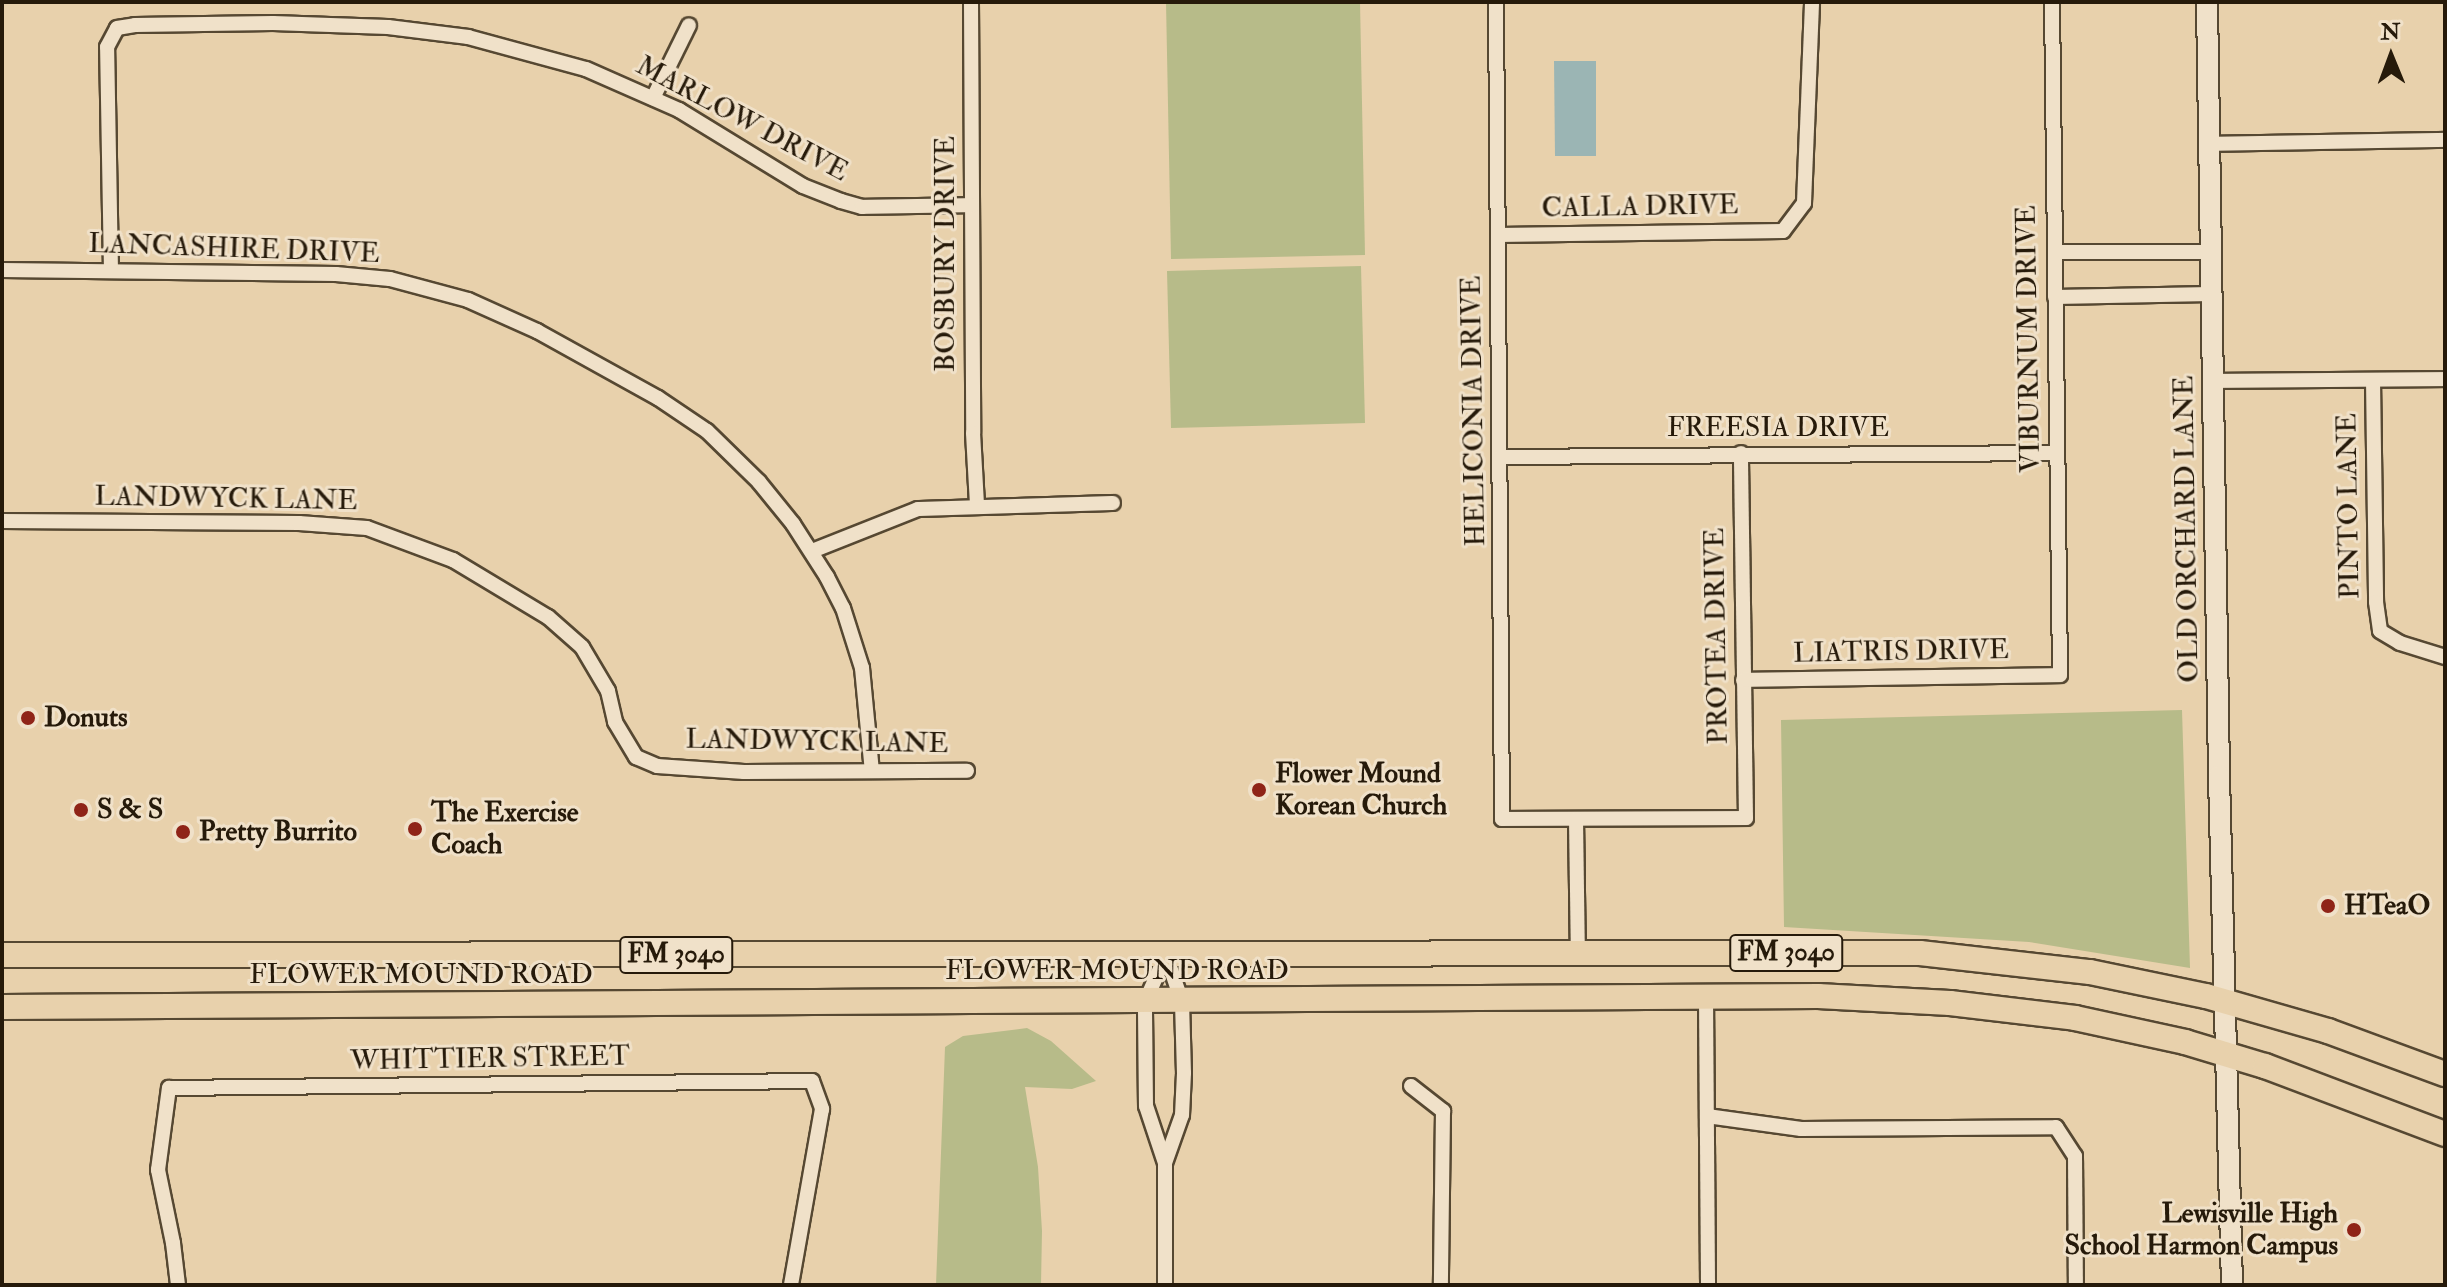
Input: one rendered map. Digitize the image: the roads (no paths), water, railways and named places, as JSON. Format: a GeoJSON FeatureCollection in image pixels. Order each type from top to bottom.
{"type":"FeatureCollection","features":[{"type":"Feature","properties":{"kind":"main road","name":"FLOWER MOUND ROAD"},"geometry":{"type":"LineString","coordinates":[[2,955],[1920,953],[2090,972],[2216,998]]}},
{"type":"Feature","properties":{"kind":"main road","name":"FLOWER MOUND ROAD"},"geometry":{"type":"LineString","coordinates":[[2,1007],[1818,996],[1985,1006],[2115,1026],[2227,1055]]}},
{"type":"Feature","properties":{"kind":"main road","name":"FM 3040"},"geometry":{"type":"LineString","coordinates":[[2216,998],[2328,1031],[2445,1074]]}},
{"type":"Feature","properties":{"kind":"main road","name":"FM 3040"},"geometry":{"type":"LineString","coordinates":[[2227,1055],[2345,1094],[2445,1134]]}},
{"type":"Feature","properties":{"kind":"street","name":"BOSBURY DRIVE"},"geometry":{"type":"LineString","coordinates":[[971,2],[977,505]]}},
{"type":"Feature","properties":{"kind":"street","name":"HELICONIA DRIVE"},"geometry":{"type":"LineString","coordinates":[[1496,2],[1502,819],[1576,819]]}},
{"type":"Feature","properties":{"kind":"street","name":"CALLA DRIVE"},"geometry":{"type":"LineString","coordinates":[[1498,235],[1783,231],[1804,203],[1812,2]]}},
{"type":"Feature","properties":{"kind":"street","name":"VIBURNUM DRIVE"},"geometry":{"type":"LineString","coordinates":[[2052,2],[2060,675]]}},
{"type":"Feature","properties":{"kind":"street","name":"OLD ORCHARD LANE"},"geometry":{"type":"LineString","coordinates":[[2207,2],[2213,381],[2216,998],[2227,1055],[2232,1285]]}},
{"type":"Feature","properties":{"kind":"street","name":"MARLOW DRIVE"},"geometry":{"type":"LineString","coordinates":[[111,271],[107,47],[117,28],[273,23],[388,27],[468,37],[586,69],[653,98],[725,136],[756,160],[803,186],[841,201],[862,207],[972,205]]}},
{"type":"Feature","properties":{"kind":"street"},"geometry":{"type":"LineString","coordinates":[[653,98],[689,25]]}},
{"type":"Feature","properties":{"kind":"street"},"geometry":{"type":"LineString","coordinates":[[2209,144],[2445,140]]}},
{"type":"Feature","properties":{"kind":"street"},"geometry":{"type":"LineString","coordinates":[[2055,252],[2211,252]]}},
{"type":"Feature","properties":{"kind":"street","name":"LANCASHIRE DRIVE"},"geometry":{"type":"LineString","coordinates":[[2,270],[336,274],[390,279],[468,300],[537,331],[658,398],[707,431],[759,482],[812,551],[843,608],[862,668],[872,771]]}},
{"type":"Feature","properties":{"kind":"street"},"geometry":{"type":"LineString","coordinates":[[2055,297],[2211,294]]}},
{"type":"Feature","properties":{"kind":"street"},"geometry":{"type":"LineString","coordinates":[[2213,381],[2445,379]]}},
{"type":"Feature","properties":{"kind":"street","name":"PINTO LANE"},"geometry":{"type":"LineString","coordinates":[[2373,380],[2376,602],[2380,631],[2400,643],[2445,657]]}},
{"type":"Feature","properties":{"kind":"street","name":"PROTEA DRIVE"},"geometry":{"type":"LineString","coordinates":[[1576,819],[1746,818],[1741,453]]}},
{"type":"Feature","properties":{"kind":"street","name":"FREESIA DRIVE"},"geometry":{"type":"LineString","coordinates":[[1501,457],[2056,453]]}},
{"type":"Feature","properties":{"kind":"street"},"geometry":{"type":"LineString","coordinates":[[812,551],[903,513],[977,505],[1113,503]]}},
{"type":"Feature","properties":{"kind":"street","name":"LANDWYCK LANE"},"geometry":{"type":"LineString","coordinates":[[2,521],[299,523],[367,528],[391,534],[483,575],[548,617],[582,647],[608,691],[615,722],[636,757],[657,766],[744,772],[967,771]]}},
{"type":"Feature","properties":{"kind":"street","name":"LIATRIS DRIVE"},"geometry":{"type":"LineString","coordinates":[[1743,680],[2060,675]]}},
{"type":"Feature","properties":{"kind":"street"},"geometry":{"type":"LineString","coordinates":[[1576,819],[1578,954]]}},
{"type":"Feature","properties":{"kind":"street"},"geometry":{"type":"LineString","coordinates":[[1165,1163],[1182,1115],[1182,1002],[1166,955]]}},
{"type":"Feature","properties":{"kind":"street"},"geometry":{"type":"LineString","coordinates":[[1165,1285],[1165,1163],[1146,1106],[1145,1002],[1166,955]]}},
{"type":"Feature","properties":{"kind":"street"},"geometry":{"type":"LineString","coordinates":[[1706,997],[1708,1285]]}},
{"type":"Feature","properties":{"kind":"street","name":"WHITTIER STREET"},"geometry":{"type":"LineString","coordinates":[[178,1285],[158,1170],[169,1088],[812,1081],[822,1109],[791,1285]]}},
{"type":"Feature","properties":{"kind":"street"},"geometry":{"type":"LineString","coordinates":[[1411,1086],[1443,1111],[1441,1285]]}},
{"type":"Feature","properties":{"kind":"street"},"geometry":{"type":"LineString","coordinates":[[1707,1116],[1801,1129],[2056,1127],[2075,1156],[2076,1285]]}},
{"type":"Feature","properties":{"kind":"water"},"geometry":{"type":"Polygon","coordinates":[[[1554,61],[1596,61],[1596,156],[1555,156],[1554,61]]]}},
{"type":"Feature","properties":{"kind":"place","name":"Donuts"},"geometry":{"type":"Point","coordinates":[28,718]}},
{"type":"Feature","properties":{"kind":"place","name":"Flower Mound Korean Church"},"geometry":{"type":"Point","coordinates":[1259,790]}},
{"type":"Feature","properties":{"kind":"place","name":"S & S"},"geometry":{"type":"Point","coordinates":[81,810]}},
{"type":"Feature","properties":{"kind":"place","name":"The Exercise Coach"},"geometry":{"type":"Point","coordinates":[415,829]}},
{"type":"Feature","properties":{"kind":"place","name":"Pretty Burrito"},"geometry":{"type":"Point","coordinates":[183,832]}},
{"type":"Feature","properties":{"kind":"place","name":"HTeaO"},"geometry":{"type":"Point","coordinates":[2328,906]}},
{"type":"Feature","properties":{"kind":"place","name":"Lewisville High School Harmon Campus"},"geometry":{"type":"Point","coordinates":[2354,1230]}}]}
